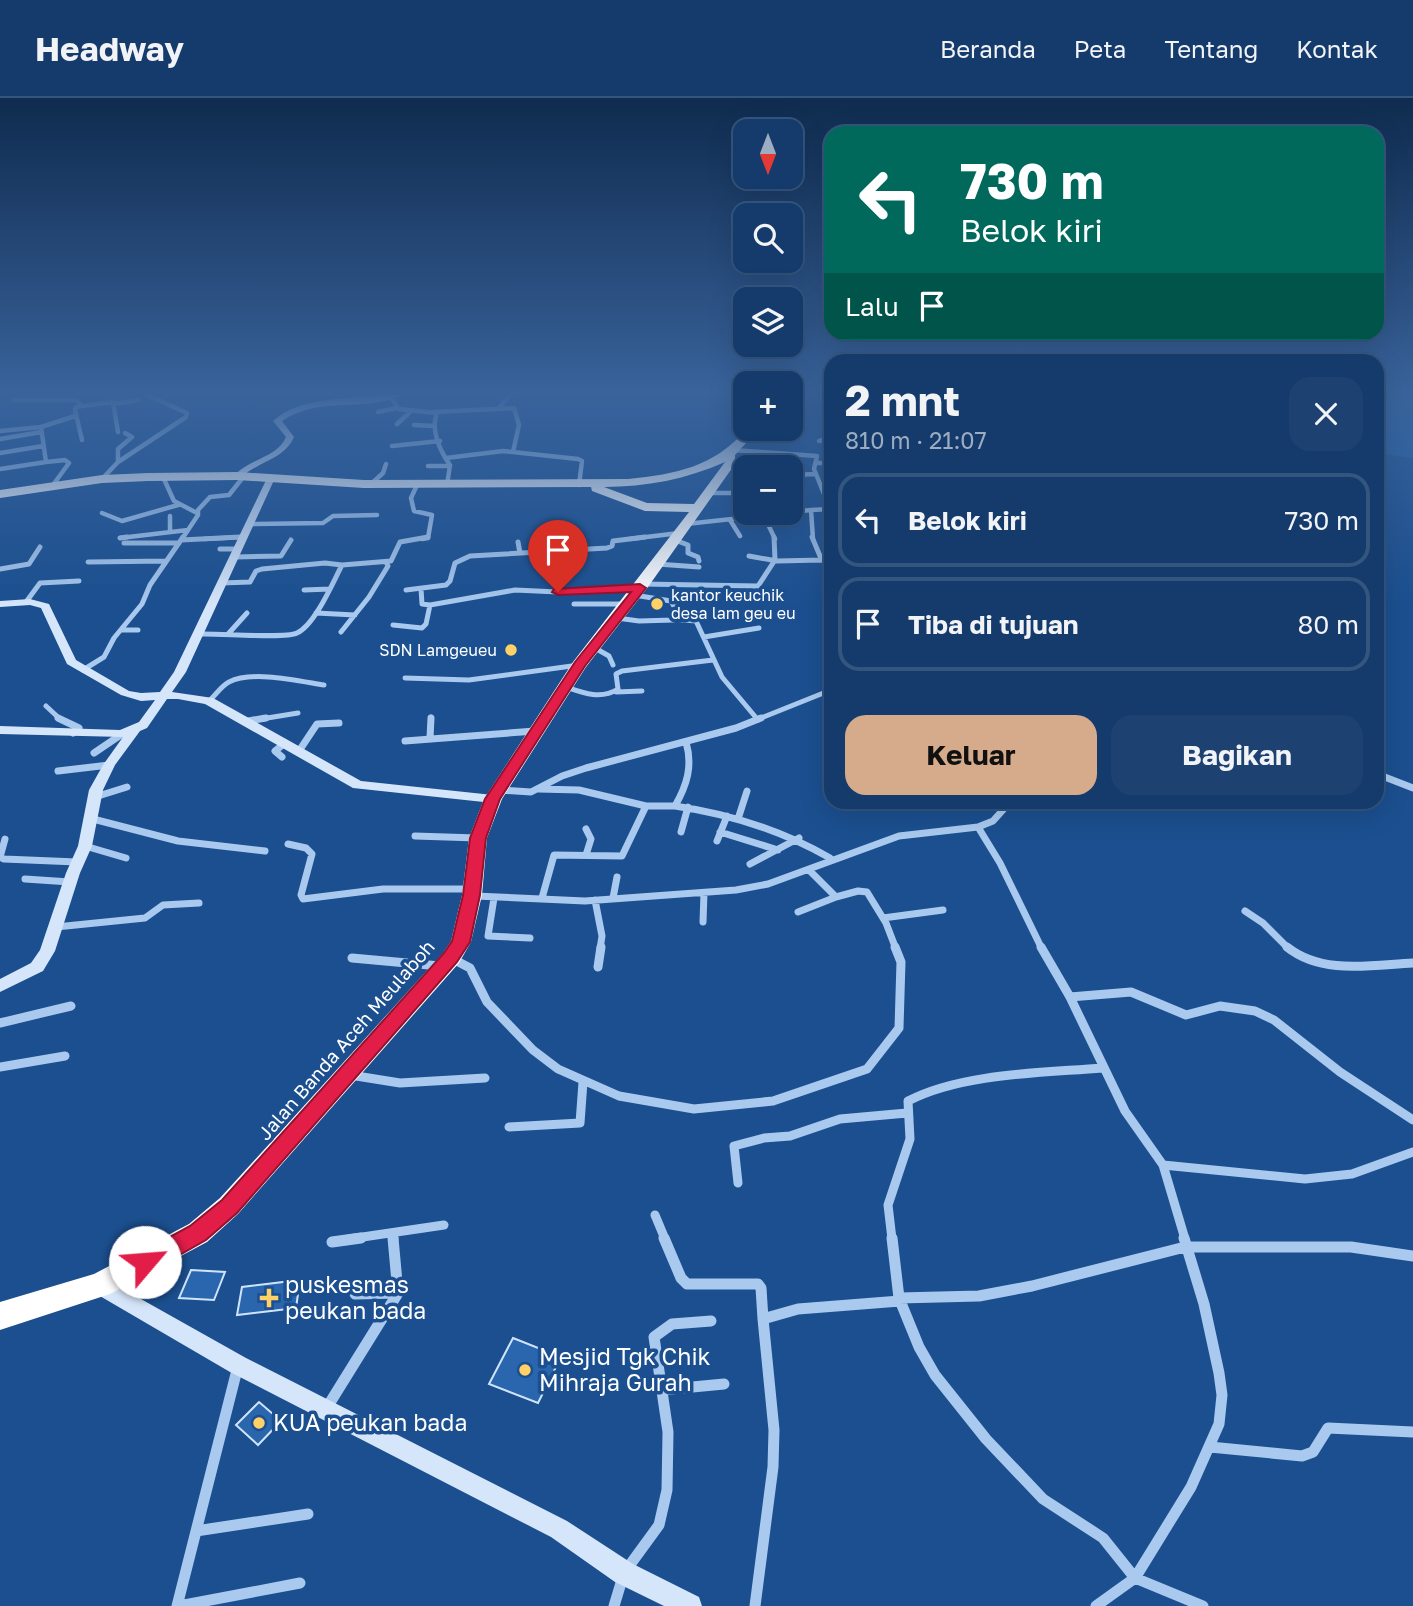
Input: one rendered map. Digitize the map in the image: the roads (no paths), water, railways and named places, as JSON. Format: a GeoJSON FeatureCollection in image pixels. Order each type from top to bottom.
{"type":"FeatureCollection","features":[{"type":"Feature","properties":{"kind":"highway"},"geometry":{"type":"LineString","coordinates":[[0,494],[102,479],[163,477],[241,476],[417,485],[584,485],[660,479],[704,465]]}},
{"type":"Feature","properties":{"kind":"highway","name":"Jalan Banda Aceh Meulaboh"},"geometry":{"type":"LineString","coordinates":[[0,1316],[100,1284],[198,1233],[229,1206],[446,962],[461,942],[472,892],[478,838],[496,794],[579,665],[632,598],[729,465]]}},
{"type":"Feature","properties":{"kind":"highway"},"geometry":{"type":"LineString","coordinates":[[584,485],[689,520]]}},
{"type":"Feature","properties":{"kind":"street"},"geometry":{"type":"LineString","coordinates":[[0,469],[24,465]]}},
{"type":"Feature","properties":{"kind":"street"},"geometry":{"type":"LineString","coordinates":[[52,485],[67,465]]}},
{"type":"Feature","properties":{"kind":"street"},"geometry":{"type":"LineString","coordinates":[[102,479],[114,465]]}},
{"type":"Feature","properties":{"kind":"street"},"geometry":{"type":"LineString","coordinates":[[82,670],[104,657],[120,630],[142,604],[150,585],[210,497],[229,495],[249,465]]}},
{"type":"Feature","properties":{"kind":"street"},"geometry":{"type":"LineString","coordinates":[[371,484],[385,471],[386,465]]}},
{"type":"Feature","properties":{"kind":"street"},"geometry":{"type":"LineString","coordinates":[[582,465],[584,485]]}},
{"type":"Feature","properties":{"kind":"street"},"geometry":{"type":"LineString","coordinates":[[816,465],[814,468],[824,494]]}},
{"type":"Feature","properties":{"kind":"street"},"geometry":{"type":"LineString","coordinates":[[428,467],[450,466],[447,485]]}},
{"type":"Feature","properties":{"kind":"street"},"geometry":{"type":"LineString","coordinates":[[803,475],[816,474]]}},
{"type":"Feature","properties":{"kind":"street"},"geometry":{"type":"LineString","coordinates":[[163,477],[167,494],[178,505],[197,513]]}},
{"type":"Feature","properties":{"kind":"street"},"geometry":{"type":"LineString","coordinates":[[94,753],[110,740],[143,725],[180,672],[271,478]]}},
{"type":"Feature","properties":{"kind":"street"},"geometry":{"type":"LineString","coordinates":[[221,583],[250,582],[256,571],[262,569],[325,563],[342,565],[386,562],[394,559],[396,548],[404,540],[429,536],[431,513],[414,511],[411,498],[417,485]]}},
{"type":"Feature","properties":{"kind":"street"},"geometry":{"type":"LineString","coordinates":[[406,590],[446,585],[457,560],[477,555],[607,548],[612,546],[613,541],[689,520],[733,499]]}},
{"type":"Feature","properties":{"kind":"street"},"geometry":{"type":"LineString","coordinates":[[102,513],[122,521],[178,505]]}},
{"type":"Feature","properties":{"kind":"street"},"geometry":{"type":"LineString","coordinates":[[803,511],[824,509]]}},
{"type":"Feature","properties":{"kind":"street"},"geometry":{"type":"LineString","coordinates":[[749,556],[777,561],[822,560],[811,529],[815,520],[811,510]]}},
{"type":"Feature","properties":{"kind":"street"},"geometry":{"type":"LineString","coordinates":[[250,524],[323,523],[333,516],[377,514]]}},
{"type":"Feature","properties":{"kind":"street"},"geometry":{"type":"LineString","coordinates":[[170,516],[170,532]]}},
{"type":"Feature","properties":{"kind":"street"},"geometry":{"type":"LineString","coordinates":[[689,520],[733,520]]}},
{"type":"Feature","properties":{"kind":"street"},"geometry":{"type":"LineString","coordinates":[[657,564],[699,564],[698,557],[688,553],[689,520]]}},
{"type":"Feature","properties":{"kind":"street"},"geometry":{"type":"LineString","coordinates":[[730,520],[740,536]]}},
{"type":"Feature","properties":{"kind":"street"},"geometry":{"type":"LineString","coordinates":[[574,604],[755,587],[768,576],[777,561],[774,532],[770,525]]}},
{"type":"Feature","properties":{"kind":"street"},"geometry":{"type":"LineString","coordinates":[[121,530],[123,539]]}},
{"type":"Feature","properties":{"kind":"street"},"geometry":{"type":"LineString","coordinates":[[123,539],[188,530]]}},
{"type":"Feature","properties":{"kind":"street"},"geometry":{"type":"LineString","coordinates":[[123,539],[180,541],[243,537]]}},
{"type":"Feature","properties":{"kind":"street"},"geometry":{"type":"LineString","coordinates":[[558,538],[561,551]]}},
{"type":"Feature","properties":{"kind":"street"},"geometry":{"type":"LineString","coordinates":[[220,549],[236,553],[281,556],[291,540]]}},
{"type":"Feature","properties":{"kind":"street"},"geometry":{"type":"LineString","coordinates":[[518,542],[520,553]]}},
{"type":"Feature","properties":{"kind":"street"},"geometry":{"type":"LineString","coordinates":[[0,569],[29,564],[40,547]]}},
{"type":"Feature","properties":{"kind":"street"},"geometry":{"type":"LineString","coordinates":[[88,562],[166,561]]}},
{"type":"Feature","properties":{"kind":"street"},"geometry":{"type":"LineString","coordinates":[[341,632],[388,566],[386,562]]}},
{"type":"Feature","properties":{"kind":"street"},"geometry":{"type":"LineString","coordinates":[[199,634],[295,635],[303,630],[316,613],[342,565]]}},
{"type":"Feature","properties":{"kind":"street"},"geometry":{"type":"LineString","coordinates":[[26,602],[40,583],[79,581]]}},
{"type":"Feature","properties":{"kind":"street"},"geometry":{"type":"LineString","coordinates":[[304,590],[330,589]]}},
{"type":"Feature","properties":{"kind":"street"},"geometry":{"type":"LineString","coordinates":[[421,589],[422,604],[430,606],[515,590],[671,601],[675,608],[672,618],[675,620]]}},
{"type":"Feature","properties":{"kind":"street"},"geometry":{"type":"LineString","coordinates":[[632,598],[639,621],[695,620],[722,677],[758,720]]}},
{"type":"Feature","properties":{"kind":"street"},"geometry":{"type":"LineString","coordinates":[[0,604],[26,602],[45,606],[71,662],[132,696],[209,701],[248,721],[342,779],[358,785],[496,794],[527,793],[562,776],[758,720],[824,693]]}},
{"type":"Feature","properties":{"kind":"street"},"geometry":{"type":"LineString","coordinates":[[393,625],[409,625],[411,629],[425,626],[430,606]]}},
{"type":"Feature","properties":{"kind":"street"},"geometry":{"type":"LineString","coordinates":[[229,633],[247,612]]}},
{"type":"Feature","properties":{"kind":"street"},"geometry":{"type":"LineString","coordinates":[[316,613],[355,615]]}},
{"type":"Feature","properties":{"kind":"street"},"geometry":{"type":"LineString","coordinates":[[704,637],[759,628]]}},
{"type":"Feature","properties":{"kind":"street"},"geometry":{"type":"LineString","coordinates":[[120,630],[138,630]]}},
{"type":"Feature","properties":{"kind":"street"},"geometry":{"type":"LineString","coordinates":[[593,647],[609,656],[613,665]]}},
{"type":"Feature","properties":{"kind":"street"},"geometry":{"type":"LineString","coordinates":[[616,692],[616,674],[622,671],[713,660]]}},
{"type":"Feature","properties":{"kind":"street"},"geometry":{"type":"LineString","coordinates":[[405,678],[489,678],[579,665]]}},
{"type":"Feature","properties":{"kind":"street"},"geometry":{"type":"LineString","coordinates":[[209,701],[226,683],[240,679],[274,678],[324,685]]}},
{"type":"Feature","properties":{"kind":"street"},"geometry":{"type":"LineString","coordinates":[[565,687],[597,696],[642,691]]}},
{"type":"Feature","properties":{"kind":"street"},"geometry":{"type":"LineString","coordinates":[[46,706],[59,719],[79,728],[73,733]]}},
{"type":"Feature","properties":{"kind":"street"},"geometry":{"type":"LineString","coordinates":[[248,721],[299,713]]}},
{"type":"Feature","properties":{"kind":"street"},"geometry":{"type":"LineString","coordinates":[[430,717],[430,738]]}},
{"type":"Feature","properties":{"kind":"street"},"geometry":{"type":"LineString","coordinates":[[299,751],[317,724],[339,723]]}},
{"type":"Feature","properties":{"kind":"street"},"geometry":{"type":"LineString","coordinates":[[0,730],[129,732]]}},
{"type":"Feature","properties":{"kind":"street"},"geometry":{"type":"LineString","coordinates":[[405,741],[535,731]]}},
{"type":"Feature","properties":{"kind":"street"},"geometry":{"type":"LineString","coordinates":[[0,988],[37,967],[47,951],[85,846],[93,819],[94,797],[129,732]]}},
{"type":"Feature","properties":{"kind":"street"},"geometry":{"type":"LineString","coordinates":[[676,806],[690,773],[686,742]]}},
{"type":"Feature","properties":{"kind":"street"},"geometry":{"type":"LineString","coordinates":[[282,757],[276,752],[283,744]]}},
{"type":"Feature","properties":{"kind":"street"},"geometry":{"type":"LineString","coordinates":[[58,771],[109,765]]}},
{"type":"Feature","properties":{"kind":"street"},"geometry":{"type":"LineString","coordinates":[[1384,777],[1413,788]]}},
{"type":"Feature","properties":{"kind":"street"},"geometry":{"type":"LineString","coordinates":[[94,797],[127,787]]}},
{"type":"Feature","properties":{"kind":"street"},"geometry":{"type":"LineString","coordinates":[[538,789],[579,790],[646,806],[688,807],[727,816],[799,838],[830,858]]}},
{"type":"Feature","properties":{"kind":"street"},"geometry":{"type":"LineString","coordinates":[[738,819],[747,791]]}},
{"type":"Feature","properties":{"kind":"street"},"geometry":{"type":"LineString","coordinates":[[542,898],[554,855],[622,856],[646,806]]}},
{"type":"Feature","properties":{"kind":"street"},"geometry":{"type":"LineString","coordinates":[[681,832],[688,807]]}},
{"type":"Feature","properties":{"kind":"street"},"geometry":{"type":"LineString","coordinates":[[288,844],[306,848],[312,854],[312,862],[300,895],[303,899],[383,889],[472,892],[494,898],[595,900],[704,893],[768,884],[809,870],[830,858],[899,836],[978,827],[993,821],[1004,809]]}},
{"type":"Feature","properties":{"kind":"street"},"geometry":{"type":"LineString","coordinates":[[717,841],[727,816]]}},
{"type":"Feature","properties":{"kind":"street"},"geometry":{"type":"LineString","coordinates":[[93,819],[173,841],[265,851]]}},
{"type":"Feature","properties":{"kind":"street"},"geometry":{"type":"LineString","coordinates":[[978,827],[1000,863],[1040,946],[1070,997],[1102,1068],[1131,1122],[1163,1164],[1203,1304],[1222,1395],[1219,1424],[1191,1487],[1135,1578],[1096,1606]]}},
{"type":"Feature","properties":{"kind":"street"},"geometry":{"type":"LineString","coordinates":[[586,829],[591,839],[586,855]]}},
{"type":"Feature","properties":{"kind":"street"},"geometry":{"type":"LineString","coordinates":[[720,832],[778,849]]}},
{"type":"Feature","properties":{"kind":"street"},"geometry":{"type":"LineString","coordinates":[[415,836],[478,838]]}},
{"type":"Feature","properties":{"kind":"street"},"geometry":{"type":"LineString","coordinates":[[5,838],[0,857],[4,859],[77,862]]}},
{"type":"Feature","properties":{"kind":"street"},"geometry":{"type":"LineString","coordinates":[[750,864],[799,838]]}},
{"type":"Feature","properties":{"kind":"street"},"geometry":{"type":"LineString","coordinates":[[85,846],[126,858]]}},
{"type":"Feature","properties":{"kind":"street"},"geometry":{"type":"LineString","coordinates":[[809,870],[836,897]]}},
{"type":"Feature","properties":{"kind":"street"},"geometry":{"type":"LineString","coordinates":[[613,898],[617,877]]}},
{"type":"Feature","properties":{"kind":"street"},"geometry":{"type":"LineString","coordinates":[[25,879],[70,882]]}},
{"type":"Feature","properties":{"kind":"street"},"geometry":{"type":"LineString","coordinates":[[352,958],[446,962],[470,968],[486,1002],[533,1050],[558,1069],[619,1096],[708,1109],[791,1097],[867,1069],[899,1028],[901,962],[883,918],[867,892],[858,891],[836,897],[798,912]]}},
{"type":"Feature","properties":{"kind":"street"},"geometry":{"type":"LineString","coordinates":[[703,922],[704,893]]}},
{"type":"Feature","properties":{"kind":"street"},"geometry":{"type":"LineString","coordinates":[[494,898],[488,936],[530,938]]}},
{"type":"Feature","properties":{"kind":"street"},"geometry":{"type":"LineString","coordinates":[[595,900],[602,936],[598,967]]}},
{"type":"Feature","properties":{"kind":"street"},"geometry":{"type":"LineString","coordinates":[[55,927],[145,918],[163,905],[200,903]]}},
{"type":"Feature","properties":{"kind":"street"},"geometry":{"type":"LineString","coordinates":[[883,918],[943,910]]}},
{"type":"Feature","properties":{"kind":"street"},"geometry":{"type":"LineString","coordinates":[[1245,911],[1254,915],[1287,948],[1305,961],[1354,965],[1413,963]]}},
{"type":"Feature","properties":{"kind":"street"},"geometry":{"type":"LineString","coordinates":[[1070,997],[1131,992],[1186,1015],[1195,1015],[1220,1006],[1255,1010],[1274,1020],[1339,1072],[1413,1120]]}},
{"type":"Feature","properties":{"kind":"street"},"geometry":{"type":"LineString","coordinates":[[0,1023],[71,1006]]}},
{"type":"Feature","properties":{"kind":"street"},"geometry":{"type":"LineString","coordinates":[[0,1067],[65,1056]]}},
{"type":"Feature","properties":{"kind":"street"},"geometry":{"type":"LineString","coordinates":[[1102,1068],[1044,1072],[961,1084],[912,1097],[908,1101],[910,1139],[888,1205],[900,1299],[919,1347],[935,1375],[986,1439],[1043,1499],[1103,1538],[1135,1578],[1203,1606]]}},
{"type":"Feature","properties":{"kind":"street"},"geometry":{"type":"LineString","coordinates":[[349,1074],[377,1082],[405,1084],[485,1078]]}},
{"type":"Feature","properties":{"kind":"street"},"geometry":{"type":"LineString","coordinates":[[509,1128],[580,1123],[583,1082]]}},
{"type":"Feature","properties":{"kind":"street"},"geometry":{"type":"LineString","coordinates":[[738,1183],[734,1146],[764,1138],[790,1136],[840,1119],[907,1113]]}},
{"type":"Feature","properties":{"kind":"street"},"geometry":{"type":"LineString","coordinates":[[1163,1164],[1245,1174],[1316,1178],[1355,1174],[1392,1156],[1413,1152]]}},
{"type":"Feature","properties":{"kind":"street"},"geometry":{"type":"LineString","coordinates":[[655,1215],[681,1278],[687,1284],[758,1284],[761,1288],[774,1430],[773,1467],[755,1606]]}},
{"type":"Feature","properties":{"kind":"street"},"geometry":{"type":"LineString","coordinates":[[332,1241],[444,1225]]}},
{"type":"Feature","properties":{"kind":"street"},"geometry":{"type":"LineString","coordinates":[[325,1410],[398,1293],[393,1233]]}},
{"type":"Feature","properties":{"kind":"street"},"geometry":{"type":"LineString","coordinates":[[763,1319],[798,1309],[900,1299],[979,1296],[1032,1286],[1185,1247],[1351,1247],[1413,1256]]}},
{"type":"Feature","properties":{"kind":"street"},"geometry":{"type":"LineString","coordinates":[[100,1284],[238,1365],[559,1529],[624,1573],[690,1606]]}},
{"type":"Feature","properties":{"kind":"street"},"geometry":{"type":"LineString","coordinates":[[355,1294],[398,1293]]}},
{"type":"Feature","properties":{"kind":"street"},"geometry":{"type":"LineString","coordinates":[[614,1606],[624,1573],[659,1525],[667,1490],[668,1432],[654,1337],[672,1324],[711,1321]]}},
{"type":"Feature","properties":{"kind":"street"},"geometry":{"type":"LineString","coordinates":[[238,1365],[178,1606],[300,1583]]}},
{"type":"Feature","properties":{"kind":"street"},"geometry":{"type":"LineString","coordinates":[[661,1390],[724,1384]]}},
{"type":"Feature","properties":{"kind":"street"},"geometry":{"type":"LineString","coordinates":[[1210,1447],[1302,1455],[1313,1452],[1328,1428],[1413,1432]]}},
{"type":"Feature","properties":{"kind":"street"},"geometry":{"type":"LineString","coordinates":[[196,1531],[308,1514]]}},
{"type":"Feature","properties":{"kind":"place","name":"kantor keuchik desa lam geu eu"},"geometry":{"type":"Point","coordinates":[657,604]}},
{"type":"Feature","properties":{"kind":"place","name":"SDN Lamgeueu"},"geometry":{"type":"Point","coordinates":[511,650]}},
{"type":"Feature","properties":{"kind":"place","name":"puskesmas peukan bada"},"geometry":{"type":"Point","coordinates":[269,1298]}},
{"type":"Feature","properties":{"kind":"place","name":"Mesjid Tgk Chik Mihraja Gurah"},"geometry":{"type":"Point","coordinates":[525,1370]}},
{"type":"Feature","properties":{"kind":"place","name":"KUA peukan bada"},"geometry":{"type":"Point","coordinates":[259,1423]}}]}
